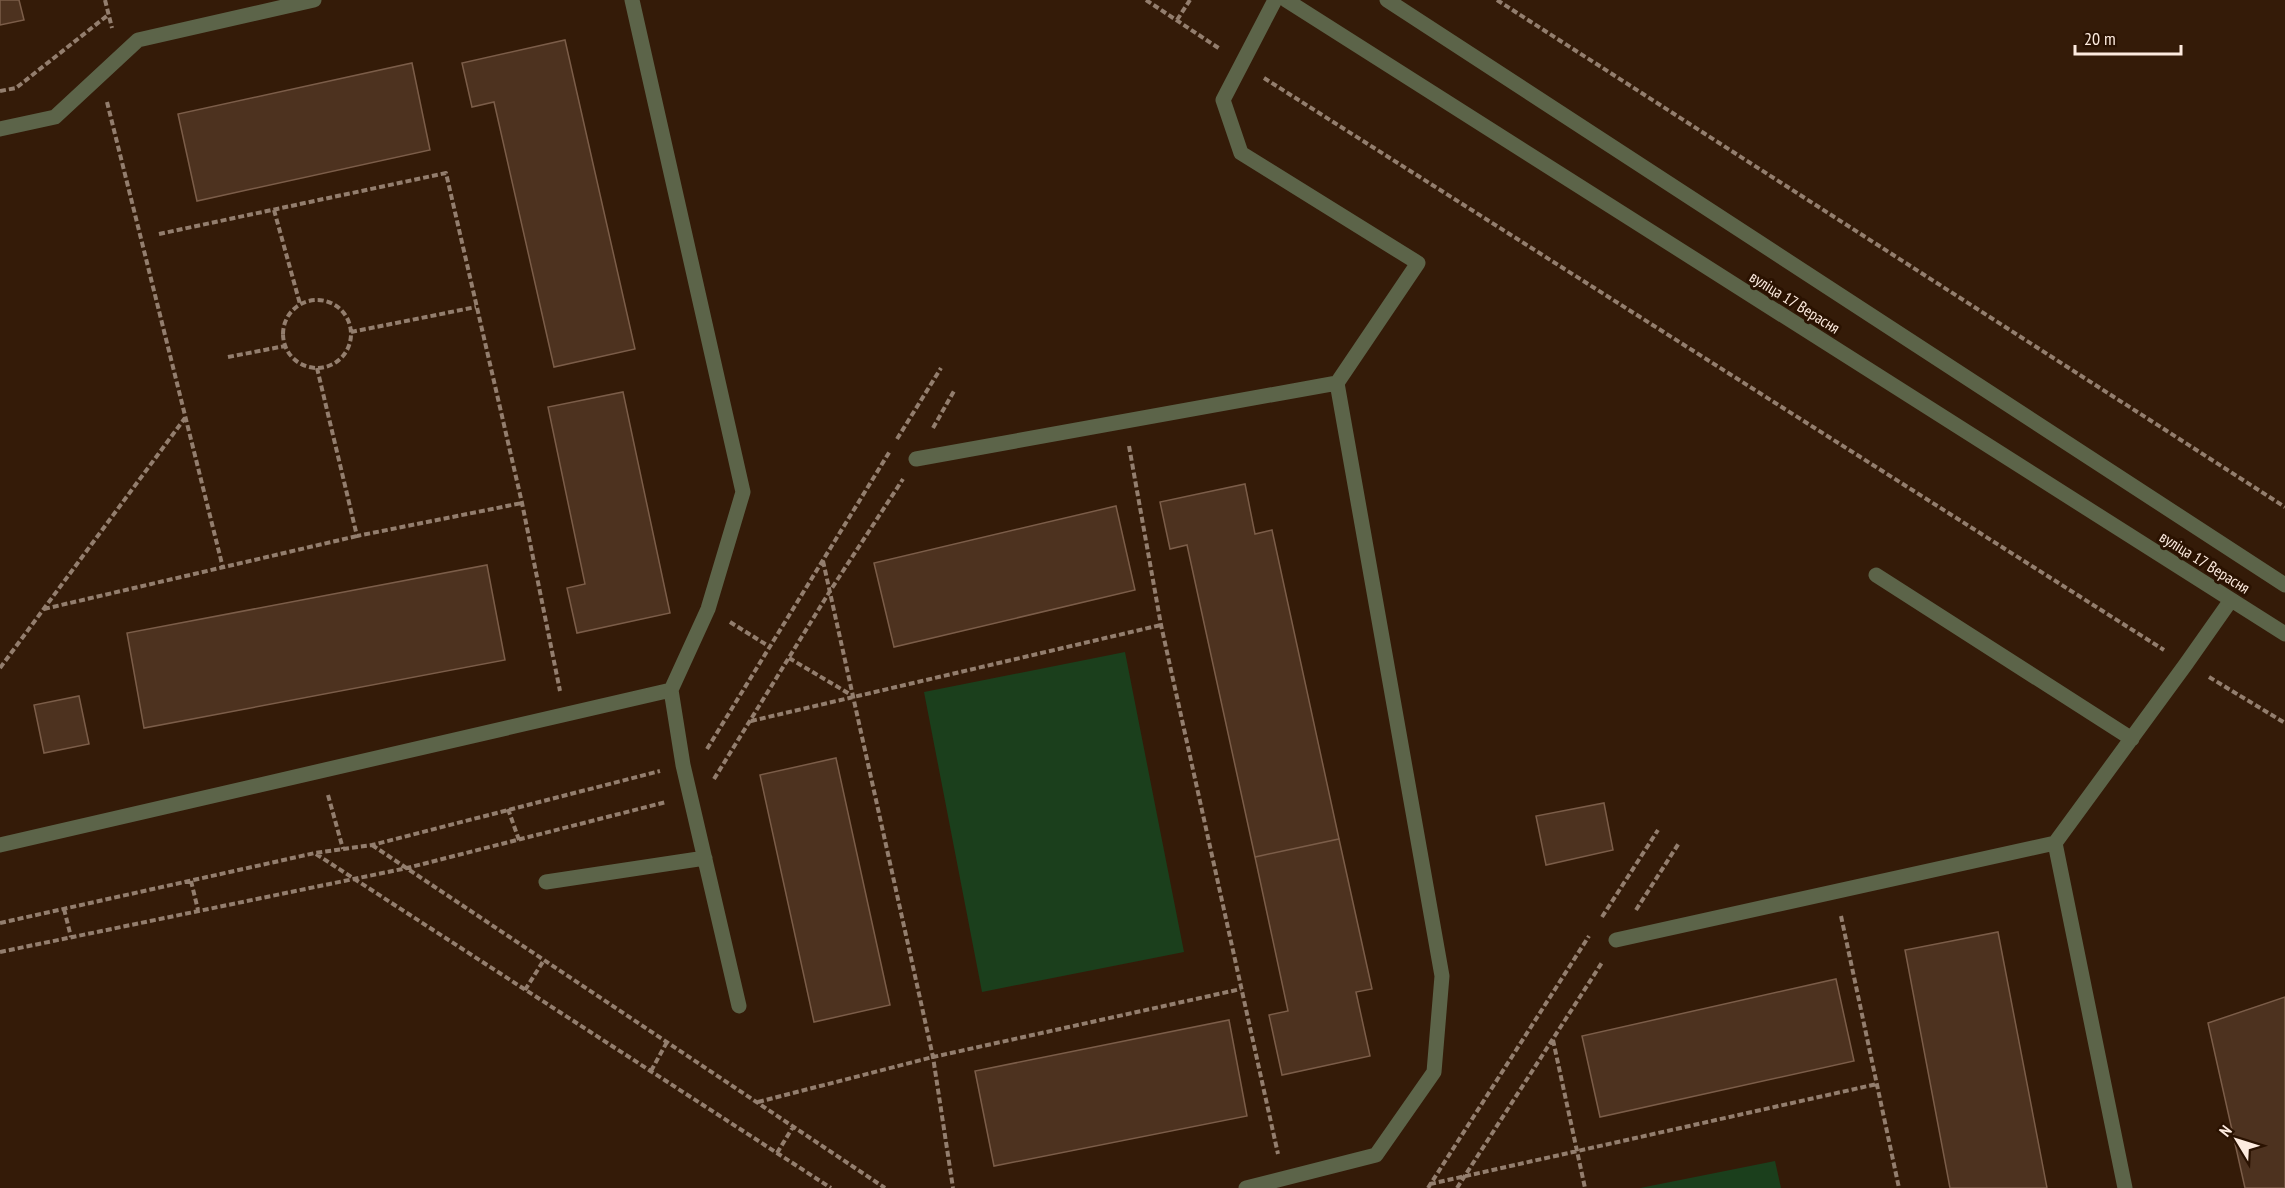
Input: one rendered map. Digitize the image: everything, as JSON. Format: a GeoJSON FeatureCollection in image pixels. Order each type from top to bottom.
{"type":"FeatureCollection","features":[{"type":"Feature","properties":{"kind":"street"},"geometry":{"type":"LineString","coordinates":[[0,129],[55,117],[138,40],[314,0]]}},
{"type":"Feature","properties":{"kind":"street"},"geometry":{"type":"LineString","coordinates":[[632,0],[743,492],[708,609],[671,690],[690,796],[739,1006]]}},
{"type":"Feature","properties":{"kind":"street"},"geometry":{"type":"LineString","coordinates":[[1246,1188],[1376,1155],[1434,1072],[1442,976],[1337,383],[1418,263],[1241,153],[1223,100],[1275,0]]}},
{"type":"Feature","properties":{"kind":"street","name":"вуліца 17 Верасня"},"geometry":{"type":"LineString","coordinates":[[1286,0],[2285,634]]}},
{"type":"Feature","properties":{"kind":"street","name":"вуліца 17 Верасня"},"geometry":{"type":"LineString","coordinates":[[1387,0],[2285,585]]}},
{"type":"Feature","properties":{"kind":"street"},"geometry":{"type":"LineString","coordinates":[[916,459],[1337,383]]}},
{"type":"Feature","properties":{"kind":"street"},"geometry":{"type":"LineString","coordinates":[[1876,575],[2132,739]]}},
{"type":"Feature","properties":{"kind":"street"},"geometry":{"type":"LineString","coordinates":[[1616,940],[2055,843],[2231,600]]}},
{"type":"Feature","properties":{"kind":"street"},"geometry":{"type":"LineString","coordinates":[[0,845],[671,690]]}},
{"type":"Feature","properties":{"kind":"street"},"geometry":{"type":"LineString","coordinates":[[2055,843],[2125,1188]]}},
{"type":"Feature","properties":{"kind":"street"},"geometry":{"type":"LineString","coordinates":[[546,882],[705,858]]}},
{"type":"Feature","properties":{"kind":"path"},"geometry":{"type":"LineString","coordinates":[[1146,0],[2186,664],[2285,723]]}},
{"type":"Feature","properties":{"kind":"path"},"geometry":{"type":"LineString","coordinates":[[1176,20],[1190,0]]}},
{"type":"Feature","properties":{"kind":"path"},"geometry":{"type":"LineString","coordinates":[[1497,0],[2285,507]]}},
{"type":"Feature","properties":{"kind":"path"},"geometry":{"type":"LineString","coordinates":[[0,92],[16,88],[108,15]]}},
{"type":"Feature","properties":{"kind":"path"},"geometry":{"type":"LineString","coordinates":[[101,75],[223,568]]}},
{"type":"Feature","properties":{"kind":"path"},"geometry":{"type":"LineString","coordinates":[[159,234],[446,172],[522,503],[565,714]]}},
{"type":"Feature","properties":{"kind":"path"},"geometry":{"type":"LineString","coordinates":[[274,210],[300,304]]}},
{"type":"Feature","properties":{"kind":"path"},"geometry":{"type":"LineString","coordinates":[[318,300],[336,306],[345,314],[351,332],[347,349],[340,359],[329,366],[317,368],[304,365],[293,357],[285,346],[285,323],[291,312],[300,304],[318,300]]}},
{"type":"Feature","properties":{"kind":"path"},"geometry":{"type":"LineString","coordinates":[[351,332],[476,307]]}},
{"type":"Feature","properties":{"kind":"path"},"geometry":{"type":"LineString","coordinates":[[228,357],[285,346]]}},
{"type":"Feature","properties":{"kind":"path"},"geometry":{"type":"LineString","coordinates":[[317,368],[357,536]]}},
{"type":"Feature","properties":{"kind":"path"},"geometry":{"type":"LineString","coordinates":[[0,952],[407,868],[706,792],[830,591],[916,459],[954,391]]}},
{"type":"Feature","properties":{"kind":"path"},"geometry":{"type":"LineString","coordinates":[[0,668],[186,418]]}},
{"type":"Feature","properties":{"kind":"path"},"geometry":{"type":"LineString","coordinates":[[1125,421],[1161,625],[1283,1179]]}},
{"type":"Feature","properties":{"kind":"path"},"geometry":{"type":"LineString","coordinates":[[44,609],[357,536],[522,503]]}},
{"type":"Feature","properties":{"kind":"path"},"geometry":{"type":"LineString","coordinates":[[823,560],[933,1057],[953,1188]]}},
{"type":"Feature","properties":{"kind":"path"},"geometry":{"type":"LineString","coordinates":[[708,609],[770,647]]}},
{"type":"Feature","properties":{"kind":"path"},"geometry":{"type":"LineString","coordinates":[[750,721],[1161,625]]}},
{"type":"Feature","properties":{"kind":"path"},"geometry":{"type":"LineString","coordinates":[[789,658],[853,697]]}},
{"type":"Feature","properties":{"kind":"path"},"geometry":{"type":"LineString","coordinates":[[321,771],[343,849]]}},
{"type":"Feature","properties":{"kind":"path"},"geometry":{"type":"LineString","coordinates":[[508,809],[519,840]]}},
{"type":"Feature","properties":{"kind":"path"},"geometry":{"type":"LineString","coordinates":[[1601,918],[1658,830]]}},
{"type":"Feature","properties":{"kind":"path"},"geometry":{"type":"LineString","coordinates":[[1457,1188],[1678,843]]}},
{"type":"Feature","properties":{"kind":"path"},"geometry":{"type":"LineString","coordinates":[[372,845],[885,1188]]}},
{"type":"Feature","properties":{"kind":"path"},"geometry":{"type":"LineString","coordinates":[[315,853],[831,1188]]}},
{"type":"Feature","properties":{"kind":"path"},"geometry":{"type":"LineString","coordinates":[[191,881],[198,910]]}},
{"type":"Feature","properties":{"kind":"path"},"geometry":{"type":"LineString","coordinates":[[1836,892],[1899,1188]]}},
{"type":"Feature","properties":{"kind":"path"},"geometry":{"type":"LineString","coordinates":[[64,909],[71,937]]}},
{"type":"Feature","properties":{"kind":"path"},"geometry":{"type":"LineString","coordinates":[[1429,1186],[1595,928]]}},
{"type":"Feature","properties":{"kind":"path"},"geometry":{"type":"LineString","coordinates":[[525,990],[544,960]]}},
{"type":"Feature","properties":{"kind":"path"},"geometry":{"type":"LineString","coordinates":[[757,1102],[933,1057],[1241,989]]}},
{"type":"Feature","properties":{"kind":"path"},"geometry":{"type":"LineString","coordinates":[[1553,1040],[1585,1188]]}},
{"type":"Feature","properties":{"kind":"path"},"geometry":{"type":"LineString","coordinates":[[651,1071],[667,1042]]}},
{"type":"Feature","properties":{"kind":"path"},"geometry":{"type":"LineString","coordinates":[[1429,1186],[1877,1084]]}},
{"type":"Feature","properties":{"kind":"path"},"geometry":{"type":"LineString","coordinates":[[777,1153],[793,1126]]}},
{"type":"Feature","properties":{"kind":"green space"},"geometry":{"type":"Polygon","coordinates":[[[1125,652],[1184,952],[982,992],[924,692],[1125,652]]]}},
{"type":"Feature","properties":{"kind":"green space"},"geometry":{"type":"Polygon","coordinates":[[[1775,1161],[1781,1188],[1640,1188],[1775,1161]]]}},
{"type":"Feature","properties":{"kind":"building"},"geometry":{"type":"Polygon","coordinates":[[[0,0],[19,0],[24,20],[0,25],[0,0]]]}},
{"type":"Feature","properties":{"kind":"building"},"geometry":{"type":"Polygon","coordinates":[[[565,40],[635,349],[554,367],[494,102],[472,107],[462,63],[565,40]]]}},
{"type":"Feature","properties":{"kind":"building"},"geometry":{"type":"Polygon","coordinates":[[[412,63],[430,150],[197,201],[178,114],[412,63]]]}},
{"type":"Feature","properties":{"kind":"building"},"geometry":{"type":"Polygon","coordinates":[[[623,392],[670,613],[577,633],[567,588],[585,584],[548,407],[623,392]]]}},
{"type":"Feature","properties":{"kind":"building"},"geometry":{"type":"Polygon","coordinates":[[[1245,484],[1255,534],[1272,530],[1339,839],[1255,857],[1187,545],[1170,549],[1160,502],[1245,484]]]}},
{"type":"Feature","properties":{"kind":"building"},"geometry":{"type":"Polygon","coordinates":[[[1116,506],[1135,590],[894,647],[874,563],[1116,506]]]}},
{"type":"Feature","properties":{"kind":"building"},"geometry":{"type":"Polygon","coordinates":[[[487,565],[505,660],[144,728],[127,633],[487,565]]]}},
{"type":"Feature","properties":{"kind":"building"},"geometry":{"type":"Polygon","coordinates":[[[79,696],[89,744],[44,753],[34,705],[79,696]]]}},
{"type":"Feature","properties":{"kind":"building"},"geometry":{"type":"Polygon","coordinates":[[[836,758],[890,1005],[814,1022],[760,775],[836,758]]]}},
{"type":"Feature","properties":{"kind":"building"},"geometry":{"type":"Polygon","coordinates":[[[1604,803],[1613,850],[1546,865],[1536,816],[1604,803]]]}},
{"type":"Feature","properties":{"kind":"building"},"geometry":{"type":"Polygon","coordinates":[[[1339,839],[1372,989],[1356,992],[1370,1056],[1282,1075],[1269,1015],[1288,1011],[1255,857],[1339,839]]]}},
{"type":"Feature","properties":{"kind":"building"},"geometry":{"type":"Polygon","coordinates":[[[1998,932],[2047,1188],[1950,1188],[1905,950],[1998,932]]]}},
{"type":"Feature","properties":{"kind":"building"},"geometry":{"type":"Polygon","coordinates":[[[1836,979],[1854,1061],[1600,1117],[1582,1036],[1836,979]]]}},
{"type":"Feature","properties":{"kind":"building"},"geometry":{"type":"Polygon","coordinates":[[[2285,997],[2285,1188],[2245,1188],[2208,1023],[2285,997]]]}},
{"type":"Feature","properties":{"kind":"building"},"geometry":{"type":"Polygon","coordinates":[[[1229,1020],[1247,1116],[994,1166],[975,1071],[1229,1020]]]}}]}
